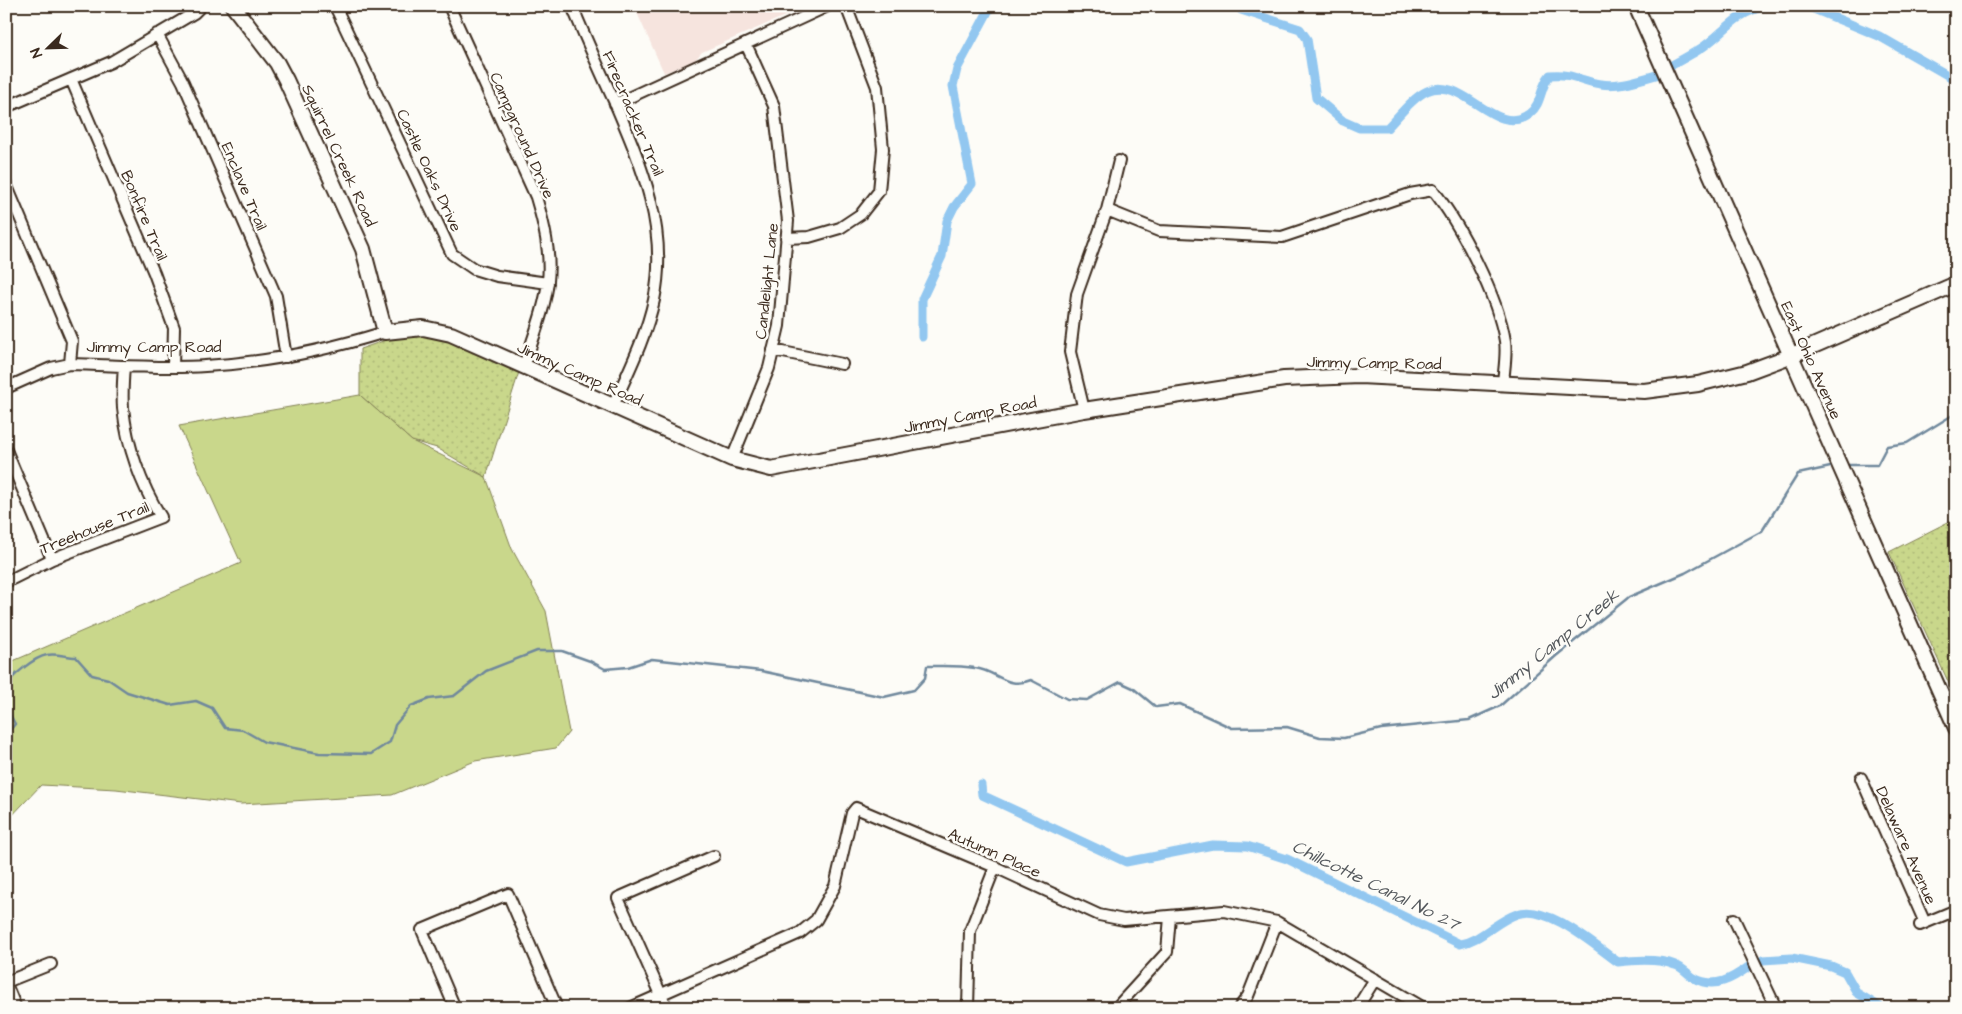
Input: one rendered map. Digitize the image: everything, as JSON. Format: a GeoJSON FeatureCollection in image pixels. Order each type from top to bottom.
{"type":"FeatureCollection","features":[{"type":"Feature","properties":{"kind":"street"},"geometry":{"type":"LineString","coordinates":[[6,107],[111,62],[201,6]]}},
{"type":"Feature","properties":{"kind":"street","name":"Squirrel Creek Road"},"geometry":{"type":"LineString","coordinates":[[233,6],[276,63],[286,80],[360,242],[386,332]]}},
{"type":"Feature","properties":{"kind":"street","name":"Castle Oaks Drive"},"geometry":{"type":"LineString","coordinates":[[335,6],[452,254],[474,269],[497,276],[548,283]]}},
{"type":"Feature","properties":{"kind":"street","name":"Campground Drive"},"geometry":{"type":"LineString","coordinates":[[449,6],[536,197],[545,228],[549,267],[548,283],[524,367]]}},
{"type":"Feature","properties":{"kind":"street","name":"Firecracker Trail"},"geometry":{"type":"LineString","coordinates":[[572,6],[650,190],[659,246],[654,300],[638,348],[612,406]]}},
{"type":"Feature","properties":{"kind":"street"},"geometry":{"type":"LineString","coordinates":[[615,104],[828,6]]}},
{"type":"Feature","properties":{"kind":"street"},"geometry":{"type":"LineString","coordinates":[[786,238],[809,236],[840,228],[861,214],[878,191],[883,149],[876,87],[846,6]]}},
{"type":"Feature","properties":{"kind":"street","name":"East Ohio Avenue"},"geometry":{"type":"LineString","coordinates":[[1636,6],[1956,728]]}},
{"type":"Feature","properties":{"kind":"street","name":"Enclave Trail"},"geometry":{"type":"LineString","coordinates":[[157,34],[183,82],[276,296],[286,357]]}},
{"type":"Feature","properties":{"kind":"street","name":"Candlelight Lane"},"geometry":{"type":"LineString","coordinates":[[732,459],[769,368],[779,326],[788,221],[774,106],[746,44]]}},
{"type":"Feature","properties":{"kind":"street","name":"Bonfire Trail"},"geometry":{"type":"LineString","coordinates":[[71,79],[154,273],[174,328],[173,367]]}},
{"type":"Feature","properties":{"kind":"street"},"geometry":{"type":"LineString","coordinates":[[1084,410],[1070,352],[1077,294],[1107,210],[1119,161]]}},
{"type":"Feature","properties":{"kind":"street"},"geometry":{"type":"LineString","coordinates":[[6,184],[72,341],[70,364]]}},
{"type":"Feature","properties":{"kind":"street"},"geometry":{"type":"LineString","coordinates":[[1107,210],[1159,231],[1282,237],[1410,194],[1433,190],[1449,210],[1496,305],[1505,342],[1504,383]]}},
{"type":"Feature","properties":{"kind":"street","name":"Jimmy Camp Road"},"geometry":{"type":"LineString","coordinates":[[6,388],[51,368],[70,364],[205,366],[286,357],[342,345],[386,332],[423,328],[451,334],[732,459],[771,469],[1084,410],[1284,379],[1360,376],[1504,383],[1594,390],[1644,391],[1698,384],[1747,372],[1790,356],[1956,284]]}},
{"type":"Feature","properties":{"kind":"street"},"geometry":{"type":"LineString","coordinates":[[773,350],[842,364]]}},
{"type":"Feature","properties":{"kind":"street","name":"Treehouse Trail"},"geometry":{"type":"LineString","coordinates":[[6,582],[52,559],[161,518],[151,502],[132,455],[123,408],[124,366]]}},
{"type":"Feature","properties":{"kind":"street"},"geometry":{"type":"LineString","coordinates":[[6,450],[52,559]]}},
{"type":"Feature","properties":{"kind":"street","name":"Delaware Avenue"},"geometry":{"type":"LineString","coordinates":[[1861,778],[1922,924],[1956,910]]}},
{"type":"Feature","properties":{"kind":"street","name":"Autumn Place"},"geometry":{"type":"LineString","coordinates":[[630,1008],[800,933],[816,920],[836,886],[852,813],[856,808],[995,867],[1099,915],[1124,920],[1224,912],[1277,922],[1424,1008]]}},
{"type":"Feature","properties":{"kind":"street"},"geometry":{"type":"LineString","coordinates":[[667,1008],[618,898],[714,856]]}},
{"type":"Feature","properties":{"kind":"street"},"geometry":{"type":"LineString","coordinates":[[968,1008],[971,967],[970,931],[995,867]]}},
{"type":"Feature","properties":{"kind":"street"},"geometry":{"type":"LineString","coordinates":[[455,1008],[422,930],[508,894],[557,1008]]}},
{"type":"Feature","properties":{"kind":"street"},"geometry":{"type":"LineString","coordinates":[[1116,1008],[1167,952],[1170,917]]}},
{"type":"Feature","properties":{"kind":"street"},"geometry":{"type":"LineString","coordinates":[[1734,919],[1776,1008]]}},
{"type":"Feature","properties":{"kind":"street"},"geometry":{"type":"LineString","coordinates":[[1239,1008],[1248,996],[1277,922]]}},
{"type":"Feature","properties":{"kind":"street"},"geometry":{"type":"LineString","coordinates":[[16,1008],[6,983],[51,964]]}},
{"type":"Feature","properties":{"kind":"street"},"geometry":{"type":"LineString","coordinates":[[1357,1008],[1375,979]]}},
{"type":"Feature","properties":{"kind":"shaded area"},"geometry":{"type":"Polygon","coordinates":[[[634,6],[808,6],[702,52],[694,61],[664,73],[634,6]]]}},
{"type":"Feature","properties":{"kind":"green space"},"geometry":{"type":"Polygon","coordinates":[[[420,335],[443,339],[519,372],[486,477],[437,448],[412,441],[360,395],[360,349],[392,338],[420,335]]]}},
{"type":"Feature","properties":{"kind":"green space"},"geometry":{"type":"Polygon","coordinates":[[[360,395],[412,441],[486,477],[512,549],[546,611],[569,732],[556,748],[475,761],[392,795],[241,804],[116,789],[41,785],[6,822],[6,664],[241,563],[179,426],[360,395]]]}},
{"type":"Feature","properties":{"kind":"green space"},"geometry":{"type":"Polygon","coordinates":[[[1956,518],[1956,699],[1889,552],[1956,518]]]}},
{"type":"Feature","properties":{"kind":"waterway","name":"Chillcotte Canal No 27"},"geometry":{"type":"LineString","coordinates":[[922,337],[922,299],[942,256],[947,221],[954,207],[972,184],[953,86],[957,69],[991,6]]}},
{"type":"Feature","properties":{"kind":"waterway","name":"Chillcotte Canal No 27"},"geometry":{"type":"LineString","coordinates":[[1239,6],[1241,10],[1300,29],[1307,39],[1316,98],[1343,121],[1359,128],[1387,128],[1421,94],[1440,88],[1466,97],[1504,119],[1516,119],[1529,114],[1537,105],[1544,85],[1550,75],[1571,76],[1608,85],[1656,75]]}},
{"type":"Feature","properties":{"kind":"waterway","name":"Chillcotte Canal No 27"},"geometry":{"type":"LineString","coordinates":[[1672,65],[1703,47],[1739,17],[1766,6]]}},
{"type":"Feature","properties":{"kind":"waterway","name":"Chillcotte Canal No 27"},"geometry":{"type":"LineString","coordinates":[[1800,6],[1809,7],[1879,36],[1956,80]]}},
{"type":"Feature","properties":{"kind":"waterway","name":"Jimmy Camp Creek"},"geometry":{"type":"LineString","coordinates":[[1846,465],[1877,465],[1887,446],[1907,443],[1956,413]]}},
{"type":"Feature","properties":{"kind":"waterway","name":"Jimmy Camp Creek"},"geometry":{"type":"LineString","coordinates":[[6,687],[18,673],[42,656],[54,654],[76,657],[92,675],[108,679],[127,692],[170,705],[196,701],[212,708],[225,728],[243,730],[264,742],[319,753],[371,754],[390,742],[395,725],[411,706],[429,699],[454,696],[486,671],[537,651],[562,651],[590,661],[605,669],[628,667],[652,659],[761,671],[884,697],[914,690],[925,678],[927,666],[957,666],[983,670],[1015,683],[1031,680],[1067,699],[1087,700],[1120,682],[1133,688],[1156,707],[1180,704],[1232,728],[1287,727],[1320,737],[1344,738],[1381,729],[1469,720],[1500,706],[1556,656],[1629,597],[1685,573],[1762,531],[1798,474],[1835,466]]}},
{"type":"Feature","properties":{"kind":"waterway","name":"Jimmy Camp Creek"},"geometry":{"type":"LineString","coordinates":[[6,707],[15,724],[6,735]]}},
{"type":"Feature","properties":{"kind":"waterway","name":"Chillcotte Canal No 27"},"geometry":{"type":"LineString","coordinates":[[981,785],[982,795],[1126,862],[1213,845],[1247,846],[1287,859],[1460,944],[1475,939],[1509,917],[1529,912],[1556,920],[1584,937],[1618,962],[1661,961],[1680,967],[1694,978],[1709,983],[1724,981],[1750,966]]}},
{"type":"Feature","properties":{"kind":"waterway","name":"Chillcotte Canal No 27"},"geometry":{"type":"LineString","coordinates":[[1763,960],[1792,958],[1831,966],[1845,972],[1857,993],[1882,1008]]}}]}
